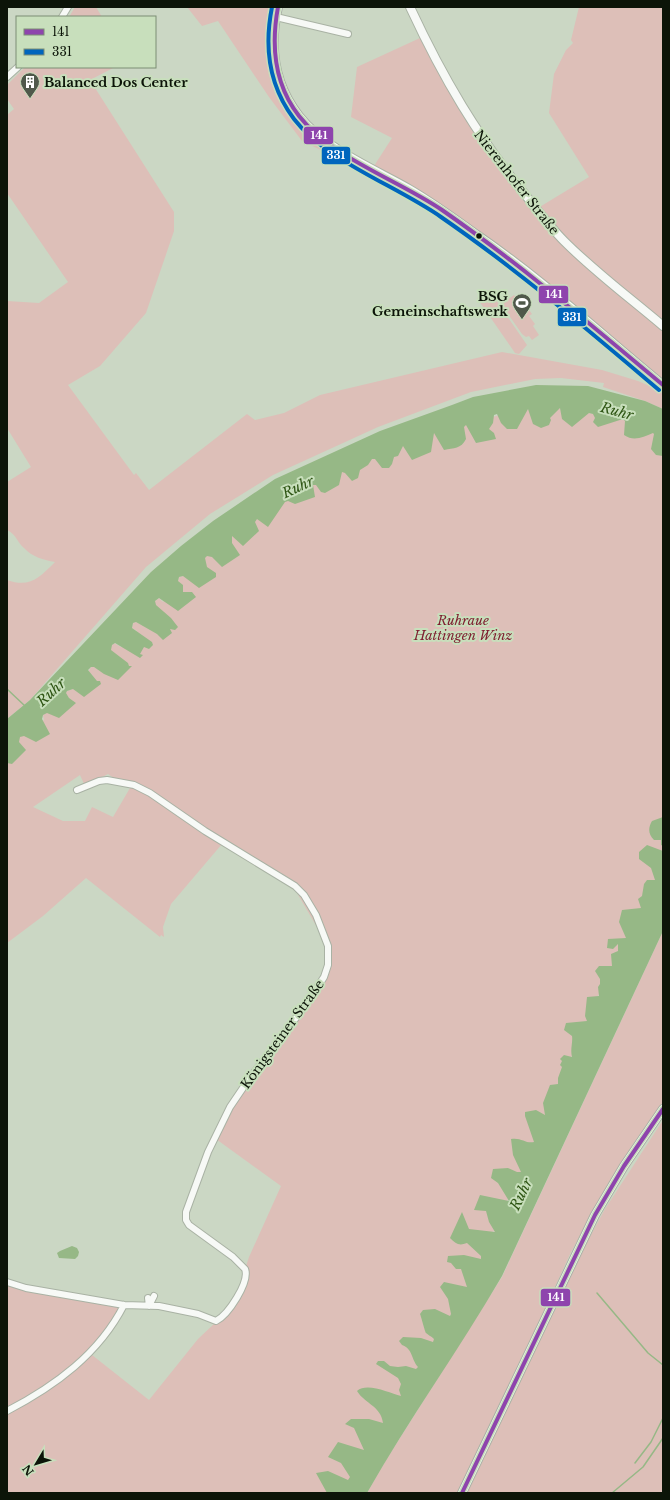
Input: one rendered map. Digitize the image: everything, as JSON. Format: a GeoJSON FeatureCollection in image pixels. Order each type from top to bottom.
{"type":"FeatureCollection","features":[{"type":"Feature","properties":{"kind":"main road"},"geometry":{"type":"LineString","coordinates":[[278,7],[274,44],[278,74],[288,100],[307,125],[336,148],[426,200],[490,244],[663,385]]}},
{"type":"Feature","properties":{"kind":"main road","name":"Nierenhofer Straße"},"geometry":{"type":"LineString","coordinates":[[410,7],[429,49],[453,93],[474,127],[508,174],[566,244],[663,326]]}},
{"type":"Feature","properties":{"kind":"main road"},"geometry":{"type":"LineString","coordinates":[[462,1493],[592,1221],[617,1178],[663,1109]]}},
{"type":"Feature","properties":{"kind":"street"},"geometry":{"type":"LineString","coordinates":[[63,16],[68,7]]}},
{"type":"Feature","properties":{"kind":"street"},"geometry":{"type":"LineString","coordinates":[[276,17],[348,34]]}},
{"type":"Feature","properties":{"kind":"street"},"geometry":{"type":"LineString","coordinates":[[7,77],[17,68]]}},
{"type":"Feature","properties":{"kind":"street","name":"Königsteiner Straße"},"geometry":{"type":"LineString","coordinates":[[7,1282],[26,1288],[124,1305],[149,1306],[198,1314],[216,1321],[225,1314],[244,1284],[247,1275],[243,1266],[189,1225],[186,1220],[186,1212],[208,1152],[230,1107],[257,1067],[305,1006],[324,977],[328,965],[328,946],[316,914],[304,895],[295,886],[205,831],[150,793],[134,785],[107,780],[99,781],[77,790]]}},
{"type":"Feature","properties":{"kind":"street"},"geometry":{"type":"LineString","coordinates":[[149,1306],[151,1297]]}},
{"type":"Feature","properties":{"kind":"street"},"geometry":{"type":"LineString","coordinates":[[7,1411],[50,1387],[68,1373],[99,1342],[124,1305]]}},
{"type":"Feature","properties":{"kind":"green space"},"geometry":{"type":"Polygon","coordinates":[[[75,7],[96,7],[101,16],[70,16],[75,7]]]}},
{"type":"Feature","properties":{"kind":"green space"},"geometry":{"type":"Polygon","coordinates":[[[187,7],[272,7],[266,54],[272,84],[291,118],[302,133],[336,157],[302,141],[269,97],[218,21],[202,26],[187,7]]]}},
{"type":"Feature","properties":{"kind":"green space"},"geometry":{"type":"Polygon","coordinates":[[[579,7],[663,7],[663,380],[547,284],[374,166],[392,138],[351,117],[357,67],[420,38],[457,106],[485,150],[533,211],[589,177],[549,113],[554,74],[566,50],[573,43],[571,40],[579,7]]]}},
{"type":"Feature","properties":{"kind":"green space"},"geometry":{"type":"Polygon","coordinates":[[[24,68],[113,68],[90,80],[174,212],[174,231],[146,313],[100,366],[68,385],[134,475],[136,473],[149,490],[247,414],[255,420],[284,413],[320,395],[502,352],[602,370],[638,381],[654,388],[657,385],[663,390],[663,409],[645,401],[603,387],[604,383],[561,378],[535,379],[471,392],[378,427],[273,475],[210,514],[146,567],[30,700],[7,719],[7,580],[22,583],[34,580],[55,562],[42,559],[31,554],[7,530],[7,482],[31,467],[7,428],[7,301],[39,303],[68,282],[7,193],[7,115],[14,109],[7,99],[7,85],[24,68]]]}},
{"type":"Feature","properties":{"kind":"green space"},"geometry":{"type":"Polygon","coordinates":[[[489,290],[527,345],[519,354],[515,353],[477,298],[489,290]]]}},
{"type":"Feature","properties":{"kind":"green space","name":"BSG Gemeinschaftswerk"},"geometry":{"type":"Polygon","coordinates":[[[514,295],[519,302],[522,300],[532,314],[529,316],[535,324],[533,326],[539,335],[532,340],[529,336],[526,337],[522,334],[501,304],[514,295]]]}},
{"type":"Feature","properties":{"kind":"green space","name":"Ruhraue Hattingen Winz"},"geometry":{"type":"Polygon","coordinates":[[[558,408],[560,408],[562,412],[589,413],[623,419],[663,433],[663,863],[602,987],[507,1201],[495,1232],[493,1231],[467,1287],[444,1327],[342,1493],[7,1493],[7,1412],[92,1355],[149,1400],[198,1339],[216,1322],[245,1284],[245,1269],[249,1257],[281,1186],[216,1139],[232,1105],[327,971],[328,946],[293,886],[222,844],[171,904],[163,927],[164,937],[161,935],[160,937],[86,878],[43,916],[7,943],[7,754],[19,743],[19,737],[44,720],[44,713],[69,698],[65,693],[67,691],[73,689],[93,676],[88,672],[91,667],[99,670],[114,643],[121,647],[137,631],[132,628],[133,623],[136,622],[142,625],[155,604],[155,601],[159,598],[163,602],[178,581],[179,577],[183,576],[226,539],[276,501],[409,435],[528,409],[530,413],[555,412],[558,408]],[[108,774],[85,786],[80,775],[33,807],[63,821],[85,821],[92,807],[113,817],[130,788],[108,774]]]}},
{"type":"Feature","properties":{"kind":"green space"},"geometry":{"type":"Polygon","coordinates":[[[663,931],[663,1102],[633,1144],[607,1186],[571,1252],[498,1411],[458,1493],[367,1493],[386,1460],[502,1277],[663,931]]]}},
{"type":"Feature","properties":{"kind":"green space"},"geometry":{"type":"Polygon","coordinates":[[[663,1120],[663,1493],[467,1493],[575,1264],[605,1209],[663,1120]]]}},
{"type":"Feature","properties":{"kind":"green space"},"geometry":{"type":"Polygon","coordinates":[[[7,1285],[35,1293],[120,1307],[97,1341],[72,1367],[58,1378],[7,1408],[7,1285]]]}},
{"type":"Feature","properties":{"kind":"water","name":"Ruhr"},"geometry":{"type":"Polygon","coordinates":[[[536,385],[588,386],[645,401],[663,409],[663,456],[656,455],[651,449],[653,433],[635,438],[624,435],[625,421],[623,419],[598,427],[593,422],[595,418],[593,414],[589,413],[572,427],[562,419],[560,408],[550,418],[551,420],[549,425],[541,428],[533,424],[528,409],[517,429],[507,429],[501,423],[497,414],[494,415],[493,423],[489,429],[494,433],[496,439],[476,443],[466,425],[464,427],[466,439],[462,445],[457,448],[444,450],[434,433],[431,452],[412,460],[403,446],[398,456],[394,457],[389,468],[382,468],[375,459],[372,459],[368,465],[360,470],[358,478],[352,481],[345,473],[342,472],[339,485],[325,493],[321,492],[316,485],[313,485],[315,497],[295,504],[288,501],[285,502],[268,527],[257,519],[255,522],[259,531],[243,546],[232,536],[232,543],[240,555],[222,567],[212,557],[207,556],[205,558],[207,567],[216,573],[216,577],[199,588],[183,576],[179,577],[178,581],[183,585],[183,592],[192,592],[196,597],[178,611],[159,598],[155,601],[156,605],[171,618],[178,627],[175,630],[170,629],[172,633],[163,640],[157,634],[136,622],[133,623],[132,628],[152,642],[153,645],[149,649],[144,647],[140,654],[143,655],[140,658],[115,643],[112,645],[111,650],[128,663],[129,666],[132,666],[118,680],[104,674],[94,667],[91,667],[88,670],[97,681],[100,681],[101,684],[84,697],[73,689],[67,691],[66,693],[69,698],[76,703],[59,718],[47,713],[43,715],[42,719],[50,734],[36,742],[24,736],[20,737],[19,742],[26,750],[12,764],[7,763],[7,719],[30,700],[151,572],[213,521],[275,479],[380,431],[473,397],[536,385]]]}},
{"type":"Feature","properties":{"kind":"water"},"geometry":{"type":"Polygon","coordinates":[[[663,817],[663,846],[661,845],[661,840],[654,840],[649,831],[652,821],[663,817]]]}},
{"type":"Feature","properties":{"kind":"water","name":"Ruhr"},"geometry":{"type":"Polygon","coordinates":[[[647,845],[663,851],[663,931],[502,1276],[469,1331],[383,1465],[367,1493],[327,1493],[316,1473],[328,1471],[348,1480],[350,1477],[341,1463],[328,1457],[338,1442],[364,1450],[354,1428],[345,1424],[351,1419],[369,1419],[383,1423],[382,1417],[376,1409],[357,1391],[372,1388],[401,1396],[399,1390],[401,1384],[398,1378],[376,1364],[378,1361],[384,1361],[390,1366],[406,1366],[416,1369],[418,1367],[408,1349],[399,1341],[403,1337],[421,1338],[433,1342],[434,1339],[425,1332],[420,1314],[423,1310],[435,1309],[450,1316],[451,1314],[448,1299],[440,1287],[444,1282],[467,1287],[461,1269],[456,1269],[451,1263],[447,1262],[448,1256],[464,1255],[481,1259],[481,1256],[467,1243],[458,1244],[450,1238],[462,1212],[469,1229],[495,1232],[489,1222],[486,1211],[474,1210],[480,1195],[509,1201],[498,1183],[491,1178],[493,1169],[508,1168],[521,1172],[513,1155],[511,1139],[534,1142],[525,1112],[536,1110],[545,1115],[543,1103],[550,1085],[558,1084],[558,1078],[562,1067],[560,1065],[562,1061],[560,1059],[564,1055],[572,1057],[572,1036],[564,1030],[566,1023],[587,1021],[585,1016],[587,997],[599,996],[598,987],[600,984],[600,979],[595,971],[599,966],[612,966],[611,954],[618,951],[618,944],[613,949],[607,948],[608,939],[626,938],[619,922],[622,910],[641,908],[638,899],[642,896],[644,884],[647,880],[655,880],[651,868],[639,859],[639,852],[647,845]]]}},
{"type":"Feature","properties":{"kind":"water"},"geometry":{"type":"Polygon","coordinates":[[[72,1246],[77,1248],[79,1252],[75,1259],[59,1258],[57,1253],[72,1246]]]}},
{"type":"Feature","properties":{"kind":"waterway"},"geometry":{"type":"LineString","coordinates":[[7,689],[25,706]]}},
{"type":"Feature","properties":{"kind":"waterway"},"geometry":{"type":"LineString","coordinates":[[597,1293],[648,1353],[663,1365]]}},
{"type":"Feature","properties":{"kind":"waterway"},"geometry":{"type":"LineString","coordinates":[[635,1463],[651,1442],[663,1418]]}},
{"type":"Feature","properties":{"kind":"waterway"},"geometry":{"type":"LineString","coordinates":[[612,1493],[643,1467],[663,1438]]}},
{"type":"Feature","properties":{"kind":"transit line","name":"331"},"geometry":{"type":"LineString","coordinates":[[272,7],[269,51],[274,80],[279,93],[294,119],[308,134],[324,148],[423,206],[470,237],[552,301],[659,390]]}},
{"type":"Feature","properties":{"kind":"transit line","name":"141"},"geometry":{"type":"LineString","coordinates":[[278,7],[275,36],[276,64],[284,91],[291,104],[299,116],[313,131],[347,156],[366,168],[425,199],[471,231],[555,295],[663,385]]}},
{"type":"Feature","properties":{"kind":"transit line","name":"141"},"geometry":{"type":"LineString","coordinates":[[462,1493],[595,1215],[624,1166],[663,1109]]}},
{"type":"Feature","properties":{"kind":"place","name":"Balanced Dos Center"},"geometry":{"type":"Point","coordinates":[30,99]}},
{"type":"Feature","properties":{"kind":"place","name":"BSG Gemeinschaftswerk"},"geometry":{"type":"Point","coordinates":[522,320]}}]}
